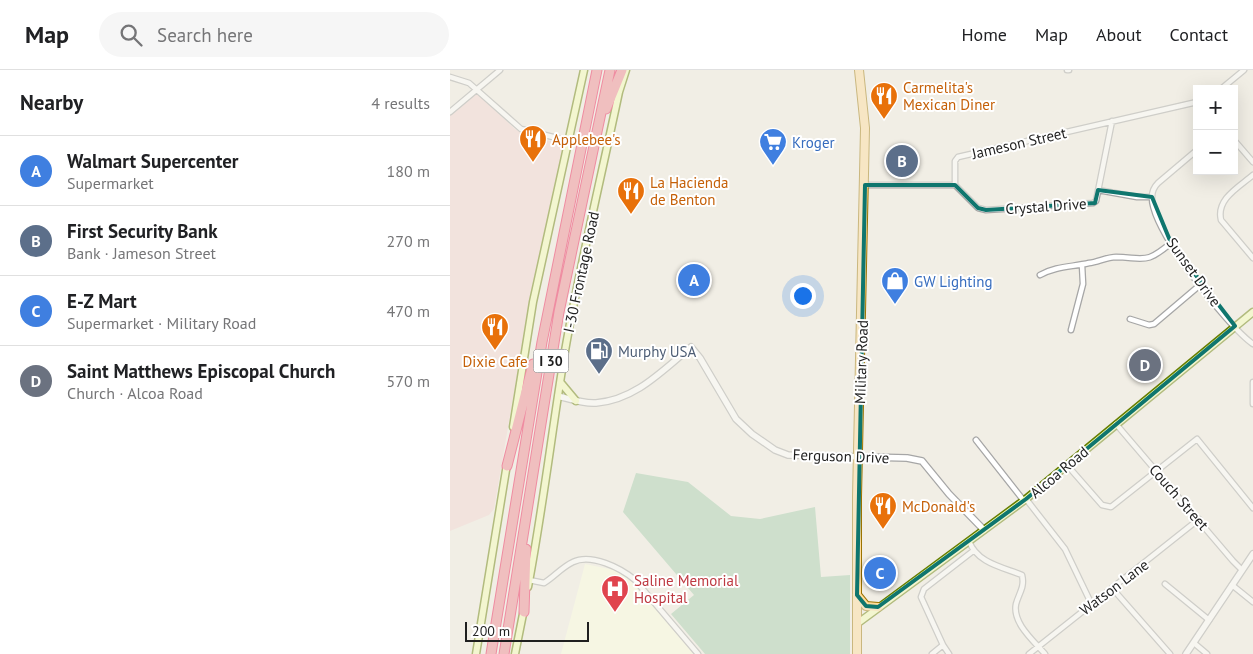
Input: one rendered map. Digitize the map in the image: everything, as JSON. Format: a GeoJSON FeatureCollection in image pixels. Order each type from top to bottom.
{"type":"FeatureCollection","features":[{"type":"Feature","properties":{"kind":"highway","name":"I 30"},"geometry":{"type":"LineString","coordinates":[[491,654],[542,342],[597,70]]}},
{"type":"Feature","properties":{"kind":"highway","name":"I 30"},"geometry":{"type":"LineString","coordinates":[[504,654],[559,312],[610,70]]}},
{"type":"Feature","properties":{"kind":"highway"},"geometry":{"type":"LineString","coordinates":[[597,132],[622,70]]}},
{"type":"Feature","properties":{"kind":"highway"},"geometry":{"type":"LineString","coordinates":[[507,466],[532,365],[542,342]]}},
{"type":"Feature","properties":{"kind":"highway"},"geometry":{"type":"LineString","coordinates":[[524,612],[527,514]]}},
{"type":"Feature","properties":{"kind":"main road"},"geometry":{"type":"LineString","coordinates":[[476,654],[531,314],[584,70]]}},
{"type":"Feature","properties":{"kind":"main road","name":"I-30 Frontage Road"},"geometry":{"type":"LineString","coordinates":[[515,654],[546,487],[560,382],[575,299],[619,92],[626,70]]}},
{"type":"Feature","properties":{"kind":"main road","name":"Military Road"},"geometry":{"type":"LineString","coordinates":[[857,654],[858,458],[865,185],[865,113],[859,70]]}},
{"type":"Feature","properties":{"kind":"main road","name":"Alcoa Road"},"geometry":{"type":"LineString","coordinates":[[858,623],[1025,500],[1253,312]]}},
{"type":"Feature","properties":{"kind":"main road"},"geometry":{"type":"LineString","coordinates":[[560,382],[576,401]]}},
{"type":"Feature","properties":{"kind":"main road"},"geometry":{"type":"LineString","coordinates":[[857,595],[866,606],[878,607]]}},
{"type":"Feature","properties":{"kind":"street"},"geometry":{"type":"LineString","coordinates":[[450,112],[500,70]]}},
{"type":"Feature","properties":{"kind":"street"},"geometry":{"type":"LineString","coordinates":[[1226,85],[1244,70]]}},
{"type":"Feature","properties":{"kind":"street"},"geometry":{"type":"LineString","coordinates":[[450,77],[469,83],[520,129],[569,141]]}},
{"type":"Feature","properties":{"kind":"street","name":"Jameson Street"},"geometry":{"type":"LineString","coordinates":[[955,185],[955,162],[958,157],[1193,103]]}},
{"type":"Feature","properties":{"kind":"street","name":"Crystal Drive"},"geometry":{"type":"LineString","coordinates":[[955,185],[978,208],[986,210],[1093,203],[1096,201],[1112,121]]}},
{"type":"Feature","properties":{"kind":"street"},"geometry":{"type":"LineString","coordinates":[[1238,145],[1253,162]]}},
{"type":"Feature","properties":{"kind":"street"},"geometry":{"type":"LineString","coordinates":[[1098,190],[1152,197],[1153,190],[1158,183],[1193,153]]}},
{"type":"Feature","properties":{"kind":"street"},"geometry":{"type":"LineString","coordinates":[[1253,175],[1224,199],[1220,213],[1221,220],[1253,258]]}},
{"type":"Feature","properties":{"kind":"street"},"geometry":{"type":"LineString","coordinates":[[865,185],[955,185]]}},
{"type":"Feature","properties":{"kind":"street","name":"Sunset Drive"},"geometry":{"type":"LineString","coordinates":[[1152,197],[1153,205],[1170,243],[1200,285],[1253,344]]}},
{"type":"Feature","properties":{"kind":"street"},"geometry":{"type":"LineString","coordinates":[[1040,275],[1062,266],[1082,265],[1116,257],[1136,260],[1149,259],[1170,243]]}},
{"type":"Feature","properties":{"kind":"street"},"geometry":{"type":"LineString","coordinates":[[1071,330],[1083,284],[1082,265]]}},
{"type":"Feature","properties":{"kind":"street"},"geometry":{"type":"LineString","coordinates":[[1130,319],[1149,325],[1154,324],[1200,285]]}},
{"type":"Feature","properties":{"kind":"street","name":"Ferguson Drive"},"geometry":{"type":"LineString","coordinates":[[558,396],[576,401],[597,403],[639,390],[690,347],[700,358],[736,419],[762,441],[788,456],[907,458],[922,461],[949,494],[984,530]]}},
{"type":"Feature","properties":{"kind":"street"},"geometry":{"type":"LineString","coordinates":[[1253,382],[1253,404]]}},
{"type":"Feature","properties":{"kind":"street","name":"Couch Street"},"geometry":{"type":"LineString","coordinates":[[1116,424],[1242,570]]}},
{"type":"Feature","properties":{"kind":"street"},"geometry":{"type":"LineString","coordinates":[[1067,465],[1105,507],[1111,507],[1197,439],[1253,508]]}},
{"type":"Feature","properties":{"kind":"street"},"geometry":{"type":"LineString","coordinates":[[976,440],[1065,549],[1091,603]]}},
{"type":"Feature","properties":{"kind":"street","name":"Watson Lane"},"geometry":{"type":"LineString","coordinates":[[1029,654],[1199,519]]}},
{"type":"Feature","properties":{"kind":"street"},"geometry":{"type":"LineString","coordinates":[[969,541],[973,551],[982,560],[1022,574],[1024,585],[1016,606],[1017,620],[1044,654]]}},
{"type":"Feature","properties":{"kind":"street"},"geometry":{"type":"LineString","coordinates":[[949,654],[942,645],[921,597],[924,589],[973,551]]}},
{"type":"Feature","properties":{"kind":"street"},"geometry":{"type":"LineString","coordinates":[[1186,654],[1253,554]]}},
{"type":"Feature","properties":{"kind":"street"},"geometry":{"type":"LineString","coordinates":[[529,580],[544,583],[566,566],[580,559],[611,564],[626,572],[635,580],[698,654]]}},
{"type":"Feature","properties":{"kind":"street"},"geometry":{"type":"LineString","coordinates":[[1165,584],[1209,620]]}},
{"type":"Feature","properties":{"kind":"street"},"geometry":{"type":"LineString","coordinates":[[1232,585],[1253,602]]}},
{"type":"Feature","properties":{"kind":"street"},"geometry":{"type":"LineString","coordinates":[[1112,588],[1170,654]]}},
{"type":"Feature","properties":{"kind":"street"},"geometry":{"type":"LineString","coordinates":[[1194,643],[1207,654]]}},
{"type":"Feature","properties":{"kind":"street"},"geometry":{"type":"LineString","coordinates":[[932,654],[942,645]]}},
{"type":"Feature","properties":{"kind":"highlighted area"},"geometry":{"type":"Polygon","coordinates":[[[865,185],[955,185],[978,208],[986,210],[1095,203],[1098,190],[1152,197],[1171,243],[1235,326],[1026,499],[878,607],[866,606],[857,595],[865,185]]]}},
{"type":"Feature","properties":{"kind":"shaded area"},"geometry":{"type":"Polygon","coordinates":[[[475,95],[479,95],[515,129],[524,134],[561,144],[563,147],[531,293],[494,509],[489,515],[450,531],[450,116],[475,95]]]}},
{"type":"Feature","properties":{"kind":"shaded area"},"geometry":{"type":"Polygon","coordinates":[[[636,473],[688,482],[731,516],[760,519],[815,507],[821,577],[850,575],[850,654],[705,654],[671,614],[694,595],[623,512],[636,473]]]}},
{"type":"Feature","properties":{"kind":"shaded area","name":"Saline Memorial Hospital"},"geometry":{"type":"Polygon","coordinates":[[[585,564],[624,572],[694,654],[561,654],[585,564]]]}},
{"type":"Feature","properties":{"kind":"place","name":"Carmelita's Mexican Diner"},"geometry":{"type":"Point","coordinates":[884,120]}},
{"type":"Feature","properties":{"kind":"place","name":"First Security Bank"},"geometry":{"type":"Point","coordinates":[902,161]}},
{"type":"Feature","properties":{"kind":"place","name":"Applebee's"},"geometry":{"type":"Point","coordinates":[533,163]}},
{"type":"Feature","properties":{"kind":"place","name":"Kroger"},"geometry":{"type":"Point","coordinates":[773,166]}},
{"type":"Feature","properties":{"kind":"place","name":"La Hacienda de Benton"},"geometry":{"type":"Point","coordinates":[631,215]}},
{"type":"Feature","properties":{"kind":"place","name":"Walmart Supercenter"},"geometry":{"type":"Point","coordinates":[694,280]}},
{"type":"Feature","properties":{"kind":"place","name":"GW Lighting"},"geometry":{"type":"Point","coordinates":[895,305]}},
{"type":"Feature","properties":{"kind":"place","name":"Dixie Cafe"},"geometry":{"type":"Point","coordinates":[495,351]}},
{"type":"Feature","properties":{"kind":"place","name":"Saint Matthews Episcopal Church"},"geometry":{"type":"Point","coordinates":[1145,365]}},
{"type":"Feature","properties":{"kind":"place","name":"Murphy USA"},"geometry":{"type":"Point","coordinates":[599,375]}},
{"type":"Feature","properties":{"kind":"place","name":"McDonald's"},"geometry":{"type":"Point","coordinates":[883,530]}},
{"type":"Feature","properties":{"kind":"place","name":"E-Z Mart"},"geometry":{"type":"Point","coordinates":[880,573]}},
{"type":"Feature","properties":{"kind":"place","name":"Saline Memorial Hospital"},"geometry":{"type":"Point","coordinates":[615,613]}}]}
